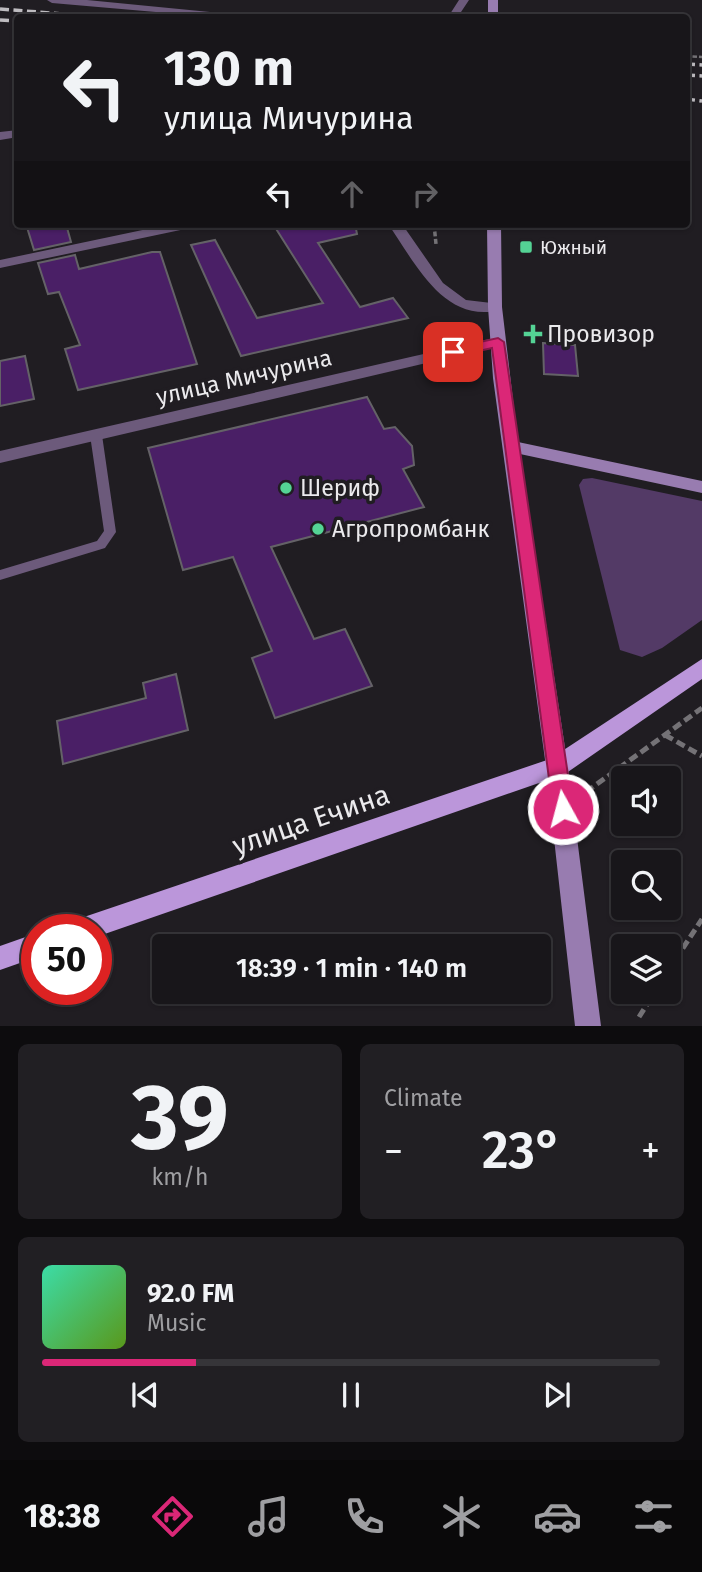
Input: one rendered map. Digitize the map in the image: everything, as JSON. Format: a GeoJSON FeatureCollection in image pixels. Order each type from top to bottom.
{"type":"FeatureCollection","features":[{"type":"Feature","properties":{"kind":"main road"},"geometry":{"type":"LineString","coordinates":[[494,228],[498,342],[558,767],[588,1026]]}},
{"type":"Feature","properties":{"kind":"main road"},"geometry":{"type":"LineString","coordinates":[[513,447],[702,487]]}},
{"type":"Feature","properties":{"kind":"main road","name":"улица Ечина"},"geometry":{"type":"LineString","coordinates":[[112,919],[558,767],[702,668]]}},
{"type":"Feature","properties":{"kind":"main road"},"geometry":{"type":"LineString","coordinates":[[0,958],[21,951]]}},
{"type":"Feature","properties":{"kind":"street"},"geometry":{"type":"LineString","coordinates":[[52,0],[218,14]]}},
{"type":"Feature","properties":{"kind":"street"},"geometry":{"type":"LineString","coordinates":[[452,14],[464,0]]}},
{"type":"Feature","properties":{"kind":"street"},"geometry":{"type":"LineString","coordinates":[[0,264],[171,228]]}},
{"type":"Feature","properties":{"kind":"street"},"geometry":{"type":"LineString","coordinates":[[398,228],[438,286],[462,304],[495,307]]}},
{"type":"Feature","properties":{"kind":"street","name":"улица Мичурина"},"geometry":{"type":"LineString","coordinates":[[0,457],[498,342]]}},
{"type":"Feature","properties":{"kind":"lane"},"geometry":{"type":"LineString","coordinates":[[0,575],[102,545],[110,531],[96,435]]}},
{"type":"Feature","properties":{"kind":"path"},"geometry":{"type":"LineString","coordinates":[[563,809],[702,708]]}},
{"type":"Feature","properties":{"kind":"path"},"geometry":{"type":"LineString","coordinates":[[665,735],[702,756]]}},
{"type":"Feature","properties":{"kind":"path"},"geometry":{"type":"LineString","coordinates":[[681,951],[702,919]]}},
{"type":"Feature","properties":{"kind":"path"},"geometry":{"type":"LineString","coordinates":[[639,1017],[647,1004]]}},
{"type":"Feature","properties":{"kind":"shaded area"},"geometry":{"type":"Polygon","coordinates":[[[592,478],[702,501],[702,620],[662,648],[642,657],[620,650],[579,485],[583,479],[592,478]]]}},
{"type":"Feature","properties":{"kind":"building"},"geometry":{"type":"Polygon","coordinates":[[[27,228],[67,228],[71,242],[34,250],[27,228]]]}},
{"type":"Feature","properties":{"kind":"building"},"geometry":{"type":"Polygon","coordinates":[[[276,228],[356,228],[357,234],[318,243],[360,307],[393,298],[408,318],[241,356],[191,245],[215,240],[257,318],[323,303],[276,228]]]}},
{"type":"Feature","properties":{"kind":"building"},"geometry":{"type":"Polygon","coordinates":[[[160,252],[197,364],[78,390],[65,349],[80,345],[59,292],[48,294],[38,263],[75,255],[79,269],[160,252]]]}},
{"type":"Feature","properties":{"kind":"building"},"geometry":{"type":"Polygon","coordinates":[[[543,343],[575,345],[578,376],[544,374],[543,343]]]}},
{"type":"Feature","properties":{"kind":"building"},"geometry":{"type":"Polygon","coordinates":[[[25,356],[34,399],[0,406],[0,361],[25,356]]]}},
{"type":"Feature","properties":{"kind":"building","name":"Шериф"},"geometry":{"type":"Polygon","coordinates":[[[367,397],[384,429],[395,427],[412,446],[414,465],[403,469],[424,507],[271,547],[314,639],[345,629],[372,686],[275,718],[252,658],[272,651],[233,557],[183,570],[148,448],[367,397]]]}},
{"type":"Feature","properties":{"kind":"building"},"geometry":{"type":"Polygon","coordinates":[[[176,674],[188,730],[63,764],[57,721],[146,698],[143,683],[176,674]]]}},
{"type":"Feature","properties":{"kind":"railway"},"geometry":{"type":"LineString","coordinates":[[0,9],[63,14]]}},
{"type":"Feature","properties":{"kind":"railway"},"geometry":{"type":"LineString","coordinates":[[0,20],[14,21]]}},
{"type":"Feature","properties":{"kind":"railway"},"geometry":{"type":"LineString","coordinates":[[690,64],[702,65]]}},
{"type":"Feature","properties":{"kind":"railway"},"geometry":{"type":"LineString","coordinates":[[690,75],[702,76]]}},
{"type":"Feature","properties":{"kind":"railway"},"geometry":{"type":"LineString","coordinates":[[690,100],[702,101]]}},
{"type":"Feature","properties":{"kind":"place","name":"Южный"},"geometry":{"type":"Point","coordinates":[526,247]}},
{"type":"Feature","properties":{"kind":"place","name":"Провизор"},"geometry":{"type":"Point","coordinates":[533,334]}},
{"type":"Feature","properties":{"kind":"place","name":"Шериф"},"geometry":{"type":"Point","coordinates":[286,488]}},
{"type":"Feature","properties":{"kind":"place","name":"Агропромбанк"},"geometry":{"type":"Point","coordinates":[318,529]}},
{"type":"Feature","properties":{"kind":"route"},"geometry":{"type":"LineString","coordinates":[[453,352],[498,342],[563,809]]}}]}
